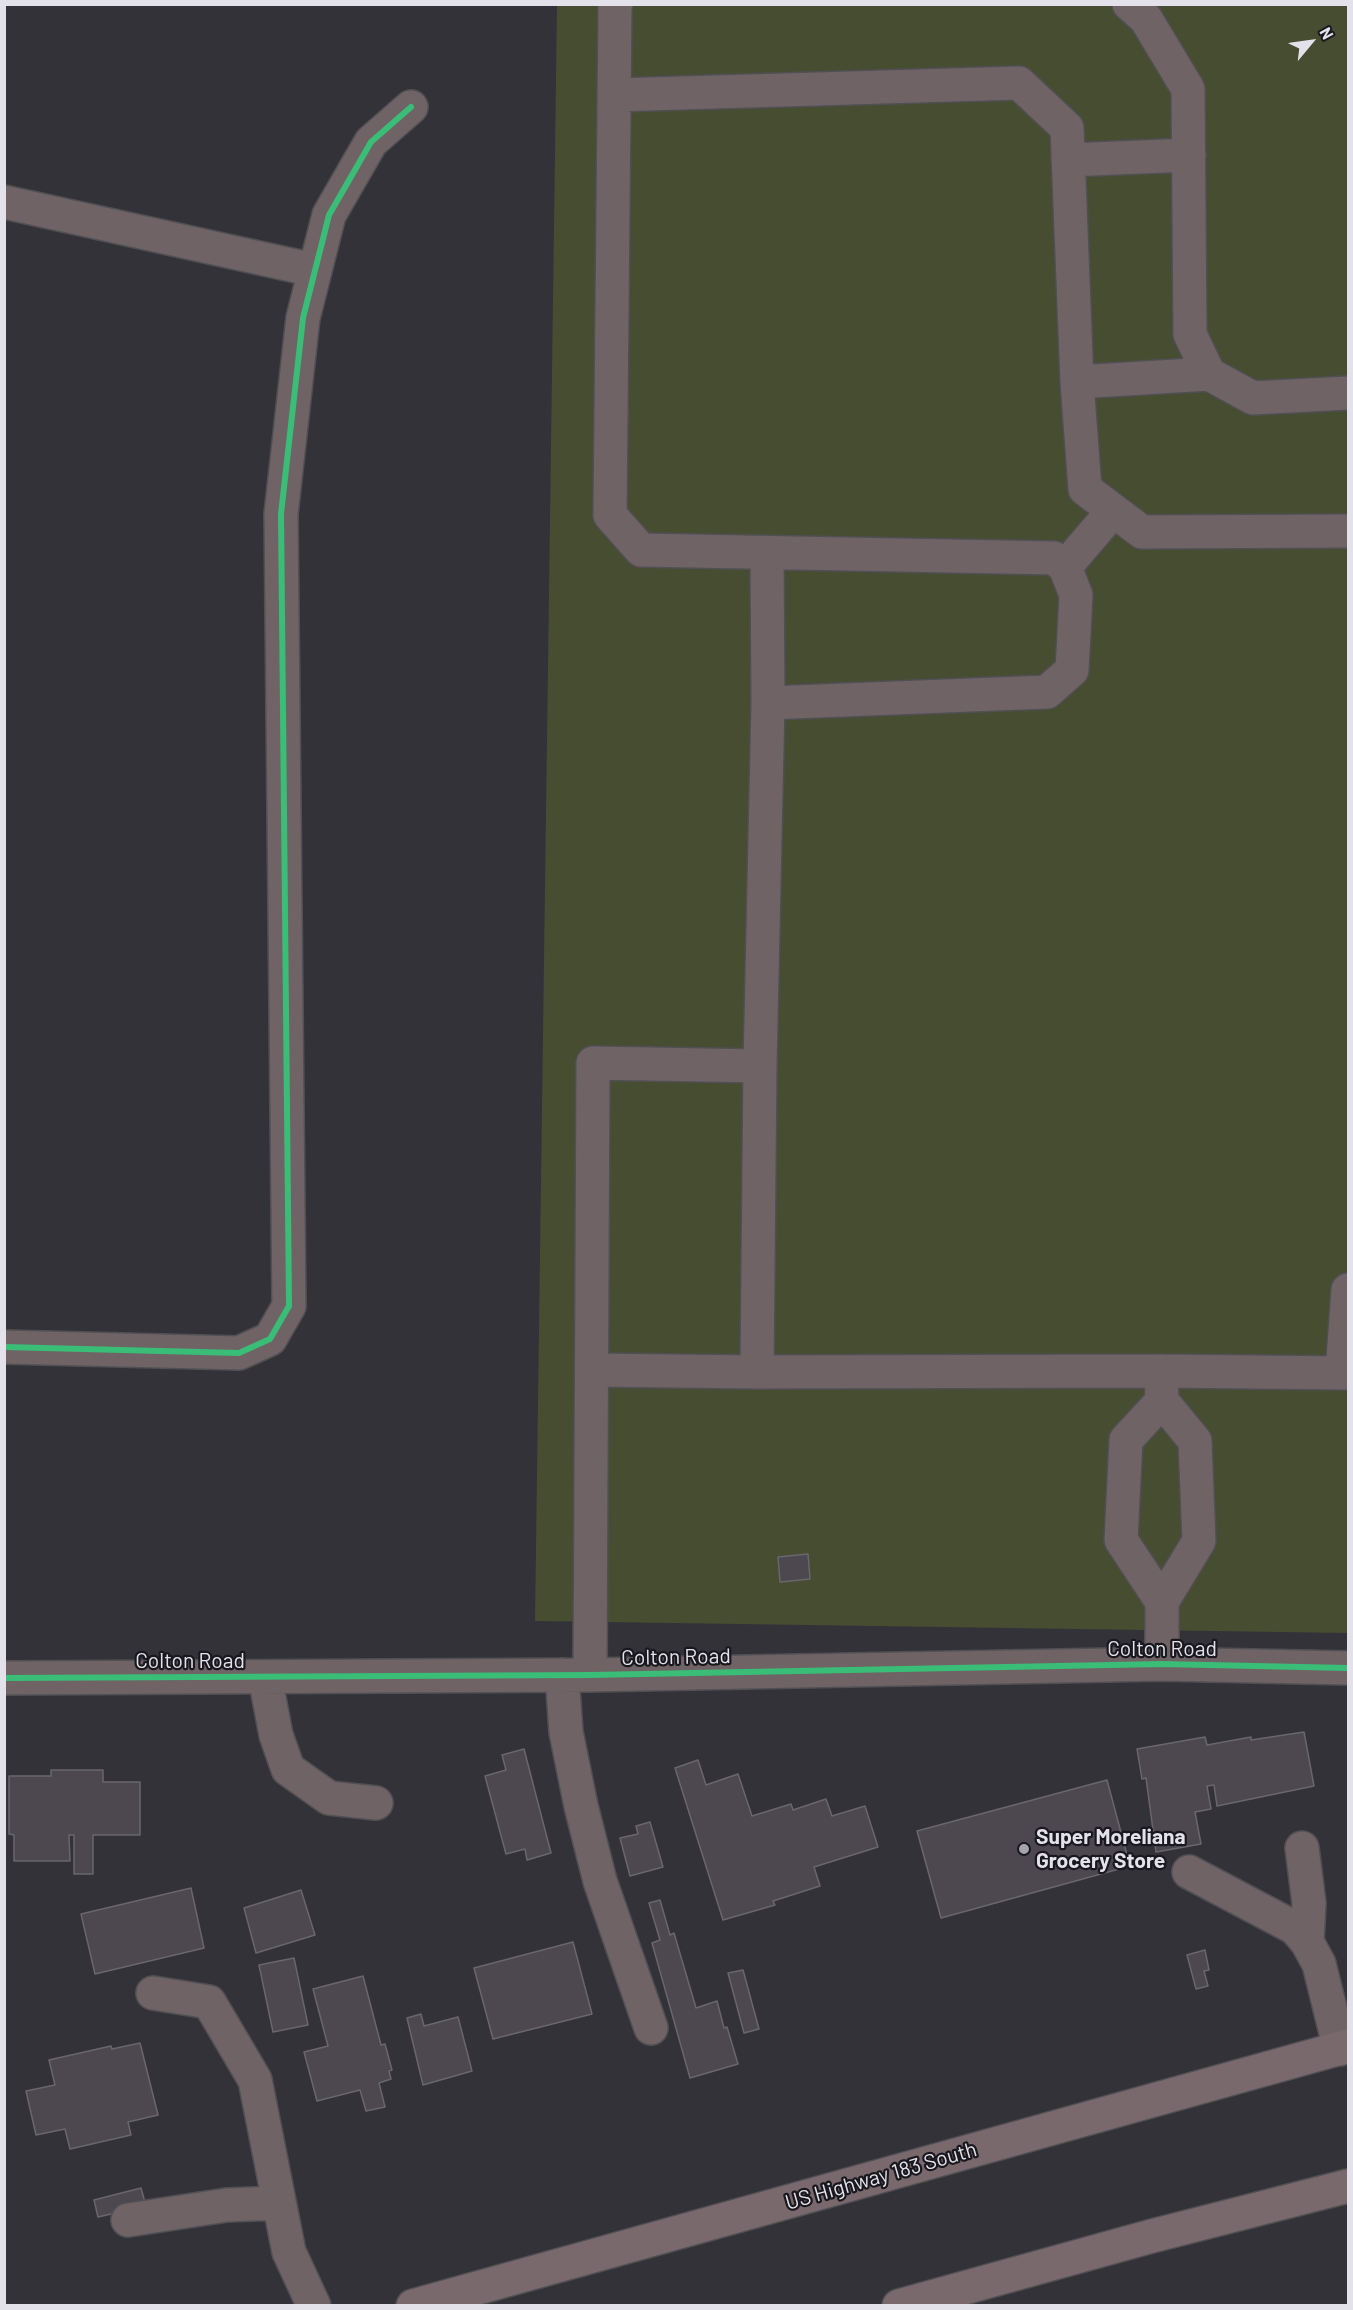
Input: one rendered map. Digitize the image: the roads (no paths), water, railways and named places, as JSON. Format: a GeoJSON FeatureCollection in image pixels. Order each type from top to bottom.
{"type":"FeatureCollection","features":[{"type":"Feature","properties":{"kind":"highway","name":"US Highway 183 South"},"geometry":{"type":"LineString","coordinates":[[413,2306],[1344,2047]]}},
{"type":"Feature","properties":{"kind":"highway"},"geometry":{"type":"LineString","coordinates":[[900,2306],[1152,2236],[1348,2186]]}},
{"type":"Feature","properties":{"kind":"street"},"geometry":{"type":"LineString","coordinates":[[616,4],[610,515],[641,550],[1054,558],[1065,567],[1076,595],[1072,670],[1047,692],[768,703]]}},
{"type":"Feature","properties":{"kind":"street"},"geometry":{"type":"LineString","coordinates":[[1129,4],[1146,19],[1188,88],[1190,334],[1209,374]]}},
{"type":"Feature","properties":{"kind":"street"},"geometry":{"type":"LineString","coordinates":[[614,95],[1019,83],[1067,128],[1077,382],[1085,489],[1142,532],[1348,531]]}},
{"type":"Feature","properties":{"kind":"street"},"geometry":{"type":"LineString","coordinates":[[4,1347],[240,1353],[270,1339],[289,1306],[281,514],[303,318],[329,215],[371,142],[411,107]]}},
{"type":"Feature","properties":{"kind":"street"},"geometry":{"type":"LineString","coordinates":[[1068,160],[1189,155]]}},
{"type":"Feature","properties":{"kind":"street"},"geometry":{"type":"LineString","coordinates":[[4,202],[314,270]]}},
{"type":"Feature","properties":{"kind":"street"},"geometry":{"type":"LineString","coordinates":[[1077,382],[1209,374],[1253,398],[1348,393]]}},
{"type":"Feature","properties":{"kind":"street"},"geometry":{"type":"LineString","coordinates":[[1065,567],[1113,511]]}},
{"type":"Feature","properties":{"kind":"street"},"geometry":{"type":"LineString","coordinates":[[757,1371],[760,1066],[768,703],[767,553]]}},
{"type":"Feature","properties":{"kind":"street"},"geometry":{"type":"LineString","coordinates":[[651,2028],[600,1881],[580,1806],[566,1732],[576,1675],[592,1370],[593,1063],[760,1066]]}},
{"type":"Feature","properties":{"kind":"street"},"geometry":{"type":"LineString","coordinates":[[592,1370],[757,1371],[1162,1386],[1345,1373],[1348,1290]]}},
{"type":"Feature","properties":{"kind":"street"},"geometry":{"type":"LineString","coordinates":[[1162,1386],[1126,1440],[1121,1540],[1162,1602]]}},
{"type":"Feature","properties":{"kind":"street"},"geometry":{"type":"LineString","coordinates":[[1162,1386],[1195,1441],[1199,1541],[1162,1602],[1162,1664]]}},
{"type":"Feature","properties":{"kind":"street","name":"Colton Road"},"geometry":{"type":"LineString","coordinates":[[4,1678],[576,1675],[1162,1664],[1348,1668]]}},
{"type":"Feature","properties":{"kind":"street"},"geometry":{"type":"LineString","coordinates":[[265,1677],[276,1734],[288,1769],[329,1798],[376,1803]]}},
{"type":"Feature","properties":{"kind":"street"},"geometry":{"type":"LineString","coordinates":[[1302,1848],[1308,1903],[1307,1942]]}},
{"type":"Feature","properties":{"kind":"street"},"geometry":{"type":"LineString","coordinates":[[1189,1872],[1295,1928],[1307,1942],[1319,1965],[1344,2047]]}},
{"type":"Feature","properties":{"kind":"street"},"geometry":{"type":"LineString","coordinates":[[153,1993],[209,2002],[255,2080],[289,2252],[314,2306]]}},
{"type":"Feature","properties":{"kind":"street"},"geometry":{"type":"LineString","coordinates":[[128,2220],[227,2205],[279,2204]]}},
{"type":"Feature","properties":{"kind":"place","name":"Super Moreliana Grocery Store"},"geometry":{"type":"Point","coordinates":[1024,1849]}}]}
